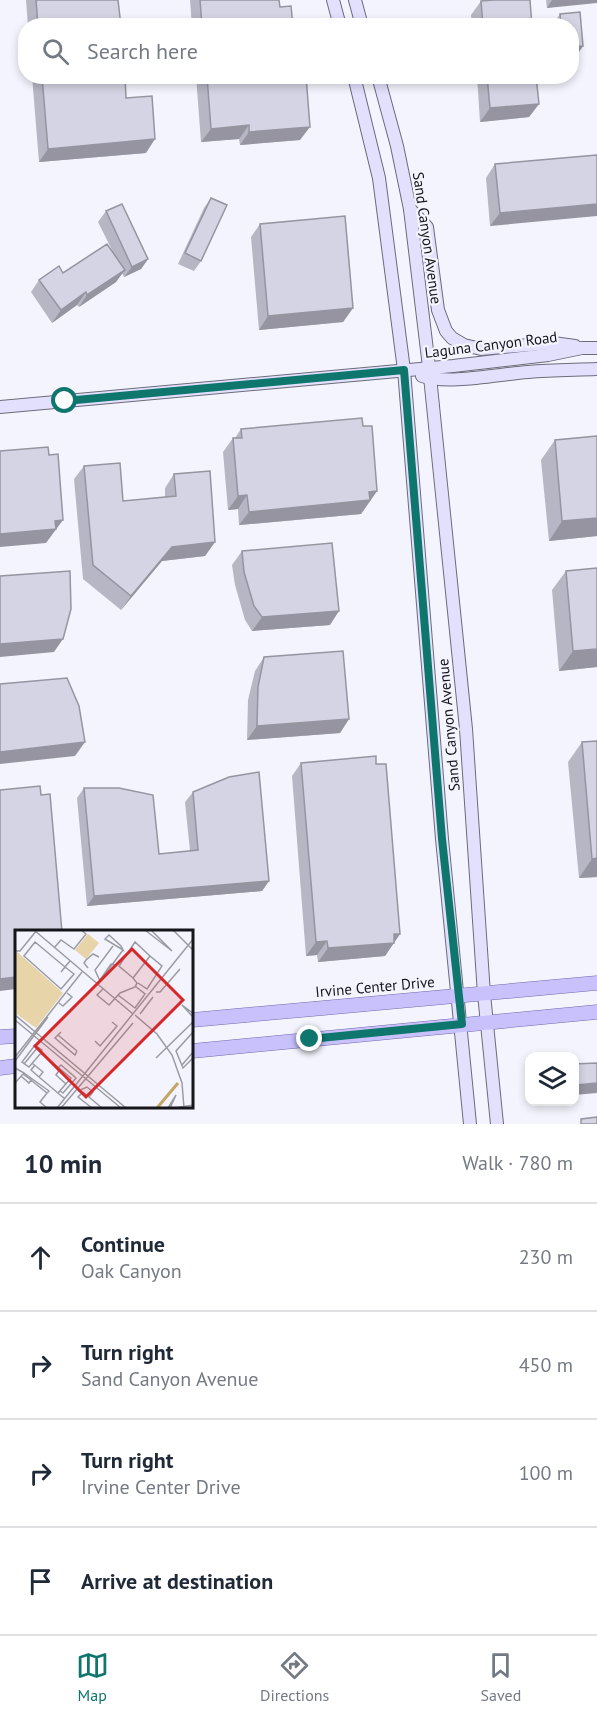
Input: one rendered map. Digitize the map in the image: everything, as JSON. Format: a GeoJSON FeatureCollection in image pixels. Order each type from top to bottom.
{"type":"FeatureCollection","features":[{"type":"Feature","properties":{"kind":"main road"},"geometry":{"type":"LineString","coordinates":[[333,0],[338,18]]}},
{"type":"Feature","properties":{"kind":"main road"},"geometry":{"type":"LineString","coordinates":[[355,0],[360,18]]}},
{"type":"Feature","properties":{"kind":"main road","name":"Sand Canyon Avenue"},"geometry":{"type":"LineString","coordinates":[[356,84],[379,178],[404,370],[442,839],[462,1024],[470,1124]]}},
{"type":"Feature","properties":{"kind":"main road","name":"Sand Canyon Avenue"},"geometry":{"type":"LineString","coordinates":[[380,84],[397,146],[410,209],[429,373],[466,729],[484,994],[497,1124]]}},
{"type":"Feature","properties":{"kind":"main road"},"geometry":{"type":"LineString","coordinates":[[410,209],[427,228],[438,310],[446,331],[452,338],[464,345],[481,349],[553,343],[582,348]]}},
{"type":"Feature","properties":{"kind":"main road","name":"Laguna Canyon Road"},"geometry":{"type":"LineString","coordinates":[[429,373],[582,348],[597,348]]}},
{"type":"Feature","properties":{"kind":"main road","name":"Laguna Canyon Road"},"geometry":{"type":"LineString","coordinates":[[404,370],[459,378],[597,369]]}},
{"type":"Feature","properties":{"kind":"main road"},"geometry":{"type":"LineString","coordinates":[[0,407],[404,370]]}},
{"type":"Feature","properties":{"kind":"main road","name":"Irvine Center Drive"},"geometry":{"type":"LineString","coordinates":[[194,1020],[597,983]]}},
{"type":"Feature","properties":{"kind":"main road"},"geometry":{"type":"LineString","coordinates":[[194,1051],[597,1012]]}},
{"type":"Feature","properties":{"kind":"main road"},"geometry":{"type":"LineString","coordinates":[[0,1037],[15,1036]]}},
{"type":"Feature","properties":{"kind":"main road"},"geometry":{"type":"LineString","coordinates":[[0,1068],[15,1066]]}},
{"type":"Feature","properties":{"kind":"building"},"geometry":{"type":"Polygon","coordinates":[[[36,0],[118,0],[120,18],[37,18],[36,0]]]}},
{"type":"Feature","properties":{"kind":"building"},"geometry":{"type":"Polygon","coordinates":[[[200,0],[279,0],[280,7],[291,6],[292,18],[201,18],[200,0]]]}},
{"type":"Feature","properties":{"kind":"building"},"geometry":{"type":"Polygon","coordinates":[[[530,0],[531,18],[482,18],[481,1],[530,0]]]}},
{"type":"Feature","properties":{"kind":"building"},"geometry":{"type":"Polygon","coordinates":[[[580,12],[583,46],[579,46],[579,18],[560,18],[560,14],[580,12]]]}},
{"type":"Feature","properties":{"kind":"building"},"geometry":{"type":"Polygon","coordinates":[[[43,84],[125,84],[126,98],[152,96],[155,139],[48,149],[43,84]]]}},
{"type":"Feature","properties":{"kind":"building"},"geometry":{"type":"Polygon","coordinates":[[[208,84],[307,84],[310,127],[249,132],[249,125],[211,129],[208,84]]]}},
{"type":"Feature","properties":{"kind":"building"},"geometry":{"type":"Polygon","coordinates":[[[488,84],[537,84],[539,104],[490,108],[488,84]]]}},
{"type":"Feature","properties":{"kind":"building"},"geometry":{"type":"Polygon","coordinates":[[[597,155],[597,204],[500,213],[495,164],[597,155]]]}},
{"type":"Feature","properties":{"kind":"building"},"geometry":{"type":"Polygon","coordinates":[[[211,198],[227,205],[201,261],[185,253],[211,198]]]}},
{"type":"Feature","properties":{"kind":"building"},"geometry":{"type":"Polygon","coordinates":[[[122,204],[148,259],[132,267],[106,211],[122,204]]]}},
{"type":"Feature","properties":{"kind":"building"},"geometry":{"type":"Polygon","coordinates":[[[345,216],[353,308],[268,316],[260,224],[345,216]]]}},
{"type":"Feature","properties":{"kind":"building"},"geometry":{"type":"Polygon","coordinates":[[[107,244],[125,270],[87,295],[86,292],[61,310],[39,280],[59,266],[63,273],[107,244]]]}},
{"type":"Feature","properties":{"kind":"building"},"geometry":{"type":"Polygon","coordinates":[[[362,418],[363,426],[372,426],[377,491],[369,492],[370,500],[249,512],[247,495],[238,496],[233,438],[242,438],[241,429],[362,418]]]}},
{"type":"Feature","properties":{"kind":"building"},"geometry":{"type":"Polygon","coordinates":[[[597,436],[597,518],[562,521],[555,440],[597,436]]]}},
{"type":"Feature","properties":{"kind":"building"},"geometry":{"type":"Polygon","coordinates":[[[48,447],[49,455],[58,454],[63,520],[55,521],[56,529],[0,534],[0,451],[48,447]]]}},
{"type":"Feature","properties":{"kind":"building"},"geometry":{"type":"Polygon","coordinates":[[[120,463],[123,501],[176,496],[174,474],[210,471],[215,542],[172,547],[131,596],[93,565],[84,466],[120,463]]]}},
{"type":"Feature","properties":{"kind":"building"},"geometry":{"type":"Polygon","coordinates":[[[332,543],[339,611],[262,617],[254,606],[244,572],[242,551],[332,543]]]}},
{"type":"Feature","properties":{"kind":"building"},"geometry":{"type":"Polygon","coordinates":[[[597,568],[597,649],[573,651],[566,571],[597,568]]]}},
{"type":"Feature","properties":{"kind":"building"},"geometry":{"type":"Polygon","coordinates":[[[70,571],[71,609],[63,639],[0,644],[0,576],[70,571]]]}},
{"type":"Feature","properties":{"kind":"building"},"geometry":{"type":"Polygon","coordinates":[[[343,651],[349,719],[257,726],[258,687],[264,657],[343,651]]]}},
{"type":"Feature","properties":{"kind":"building"},"geometry":{"type":"Polygon","coordinates":[[[67,678],[79,706],[85,742],[0,752],[0,684],[67,678]]]}},
{"type":"Feature","properties":{"kind":"building"},"geometry":{"type":"Polygon","coordinates":[[[597,741],[597,858],[592,859],[582,742],[597,741]]]}},
{"type":"Feature","properties":{"kind":"building"},"geometry":{"type":"Polygon","coordinates":[[[376,756],[376,764],[386,764],[400,934],[394,934],[394,943],[328,948],[327,941],[316,942],[301,763],[376,756]]]}},
{"type":"Feature","properties":{"kind":"building"},"geometry":{"type":"Polygon","coordinates":[[[259,772],[269,881],[94,896],[84,788],[119,788],[153,795],[159,854],[198,850],[193,792],[229,777],[259,772]]]}},
{"type":"Feature","properties":{"kind":"building"},"geometry":{"type":"Polygon","coordinates":[[[40,786],[41,795],[50,794],[62,930],[15,930],[15,977],[0,979],[0,790],[40,786]]]}},
{"type":"Feature","properties":{"kind":"building"},"geometry":{"type":"Polygon","coordinates":[[[597,1063],[597,1083],[579,1085],[579,1064],[597,1063]]]}},
{"type":"Feature","properties":{"kind":"building"},"geometry":{"type":"Polygon","coordinates":[[[597,1117],[597,1124],[581,1124],[581,1119],[597,1117]]]}},
{"type":"Feature","properties":{"kind":"route"},"geometry":{"type":"LineString","coordinates":[[65,401],[404,370],[442,839],[462,1024],[310,1039]]}}]}
